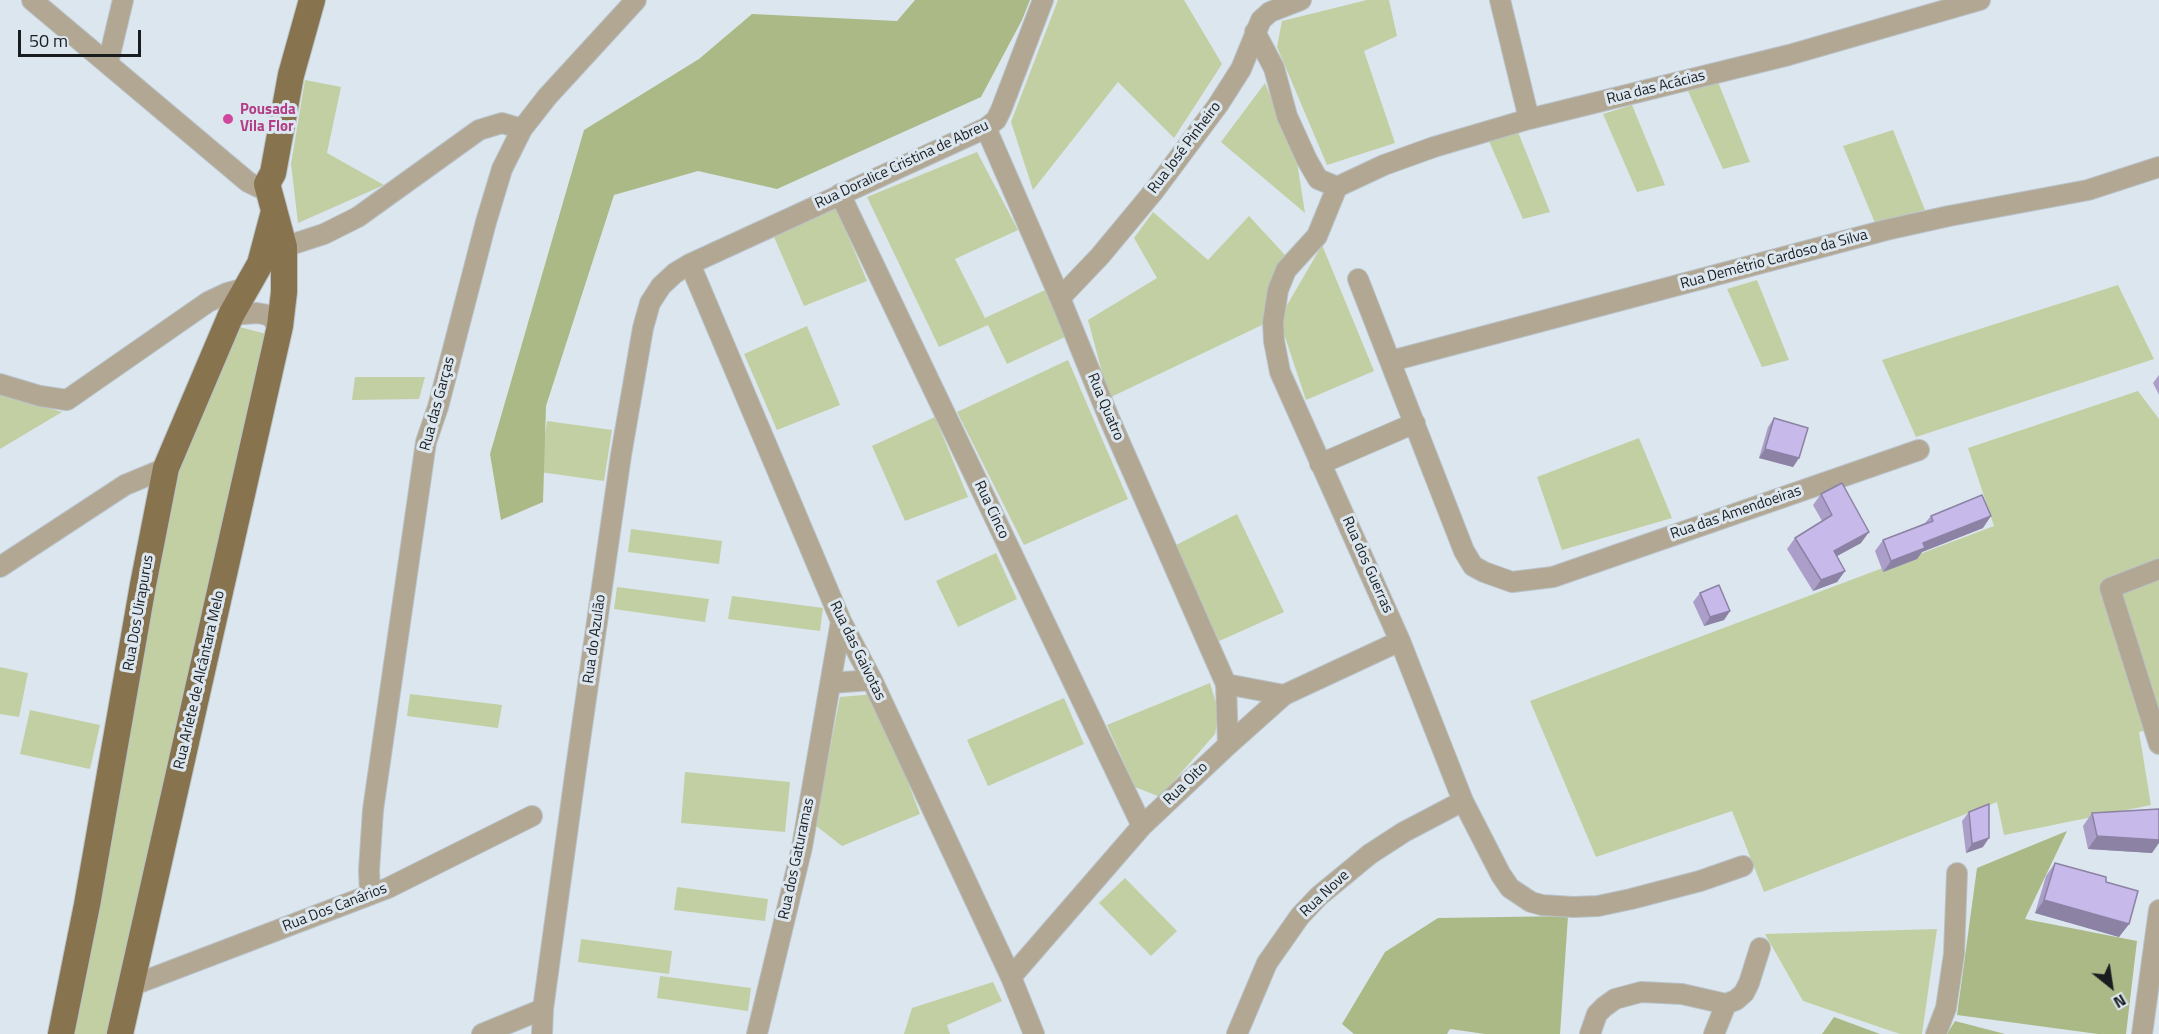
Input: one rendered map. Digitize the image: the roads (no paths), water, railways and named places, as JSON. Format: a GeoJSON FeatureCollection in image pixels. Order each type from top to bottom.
{"type":"FeatureCollection","features":[{"type":"Feature","properties":{"kind":"main road"},"geometry":{"type":"LineString","coordinates":[[267,184],[273,173],[291,75],[312,0]]}},
{"type":"Feature","properties":{"kind":"main road","name":"Rua Dos Uirapurus"},"geometry":{"type":"LineString","coordinates":[[61,1034],[87,905],[141,594],[166,468],[231,315],[260,264],[274,248],[274,211],[267,184]]}},
{"type":"Feature","properties":{"kind":"main road","name":"Rua Arlete de Alcântara Melo"},"geometry":{"type":"LineString","coordinates":[[120,1034],[280,326],[284,292],[274,248]]}},
{"type":"Feature","properties":{"kind":"street"},"geometry":{"type":"LineString","coordinates":[[32,0],[248,182],[258,187],[267,184]]}},
{"type":"Feature","properties":{"kind":"street"},"geometry":{"type":"LineString","coordinates":[[108,63],[123,0]]}},
{"type":"Feature","properties":{"kind":"street","name":"Rua das Garças"},"geometry":{"type":"LineString","coordinates":[[370,895],[369,870],[374,810],[426,442],[438,407],[492,201],[502,169],[522,129],[547,97],[636,0]]}},
{"type":"Feature","properties":{"kind":"street","name":"Rua Doralice Cristina de Abreu"},"geometry":{"type":"LineString","coordinates":[[690,264],[986,128],[996,120],[1001,110],[1043,0]]}},
{"type":"Feature","properties":{"kind":"street","name":"Rua José Pinheiro"},"geometry":{"type":"LineString","coordinates":[[1060,298],[1100,256],[1154,191],[1218,105],[1241,69],[1261,20],[1270,12],[1301,0]]}},
{"type":"Feature","properties":{"kind":"street"},"geometry":{"type":"LineString","coordinates":[[1500,0],[1529,119]]}},
{"type":"Feature","properties":{"kind":"street","name":"Rua das Acácias"},"geometry":{"type":"LineString","coordinates":[[1337,187],[1384,165],[1434,147],[1529,119],[1789,56],[1980,0]]}},
{"type":"Feature","properties":{"kind":"street"},"geometry":{"type":"LineString","coordinates":[[1255,32],[1274,68],[1287,116],[1307,160],[1318,179],[1337,187]]}},
{"type":"Feature","properties":{"kind":"street"},"geometry":{"type":"LineString","coordinates":[[274,248],[324,234],[358,217],[478,130],[502,123],[522,129]]}},
{"type":"Feature","properties":{"kind":"street","name":"Rua Quatro"},"geometry":{"type":"LineString","coordinates":[[986,128],[1109,418],[1226,684],[1228,745]]}},
{"type":"Feature","properties":{"kind":"street","name":"Rua Demétrio Cardoso da Silva"},"geometry":{"type":"LineString","coordinates":[[1391,361],[1886,231],[1949,216],[2088,190],[2159,167]]}},
{"type":"Feature","properties":{"kind":"street","name":"Rua dos Guerras"},"geometry":{"type":"LineString","coordinates":[[1337,187],[1317,236],[1286,270],[1278,290],[1273,322],[1280,372],[1400,641],[1463,801],[1501,875],[1520,896],[1542,905],[1598,906],[1700,881],[1743,866]]}},
{"type":"Feature","properties":{"kind":"street","name":"Rua Cinco"},"geometry":{"type":"LineString","coordinates":[[840,194],[1142,826]]}},
{"type":"Feature","properties":{"kind":"street","name":"Rua das Gaivotas"},"geometry":{"type":"LineString","coordinates":[[690,264],[841,621],[872,680],[1011,977],[1034,1034]]}},
{"type":"Feature","properties":{"kind":"street","name":"Rua do Azulão"},"geometry":{"type":"LineString","coordinates":[[542,1034],[543,1009],[620,466],[643,328],[650,303],[661,286],[675,273],[690,264]]}},
{"type":"Feature","properties":{"kind":"street","name":"Rua das Amendoeiras"},"geometry":{"type":"LineString","coordinates":[[1358,279],[1464,551],[1473,566],[1512,582],[1553,577],[1919,450]]}},
{"type":"Feature","properties":{"kind":"street"},"geometry":{"type":"LineString","coordinates":[[0,384],[40,396],[67,400],[208,302],[245,288]]}},
{"type":"Feature","properties":{"kind":"street"},"geometry":{"type":"LineString","coordinates":[[231,315],[257,313],[268,315],[280,326]]}},
{"type":"Feature","properties":{"kind":"street"},"geometry":{"type":"LineString","coordinates":[[1320,464],[1415,423]]}},
{"type":"Feature","properties":{"kind":"street"},"geometry":{"type":"LineString","coordinates":[[0,567],[125,485],[166,468]]}},
{"type":"Feature","properties":{"kind":"street"},"geometry":{"type":"LineString","coordinates":[[2159,569],[2110,588],[2159,744]]}},
{"type":"Feature","properties":{"kind":"street","name":"Rua dos Gaturamas"},"geometry":{"type":"LineString","coordinates":[[757,1034],[801,847],[841,621]]}},
{"type":"Feature","properties":{"kind":"street","name":"Rua Oito"},"geometry":{"type":"LineString","coordinates":[[1011,977],[1142,826],[1284,695],[1400,641]]}},
{"type":"Feature","properties":{"kind":"street"},"geometry":{"type":"LineString","coordinates":[[831,684],[872,680]]}},
{"type":"Feature","properties":{"kind":"street"},"geometry":{"type":"LineString","coordinates":[[1226,684],[1284,695]]}},
{"type":"Feature","properties":{"kind":"street","name":"Rua Nove"},"geometry":{"type":"LineString","coordinates":[[1237,1034],[1267,963],[1300,916],[1319,896],[1370,854],[1404,832],[1463,801]]}},
{"type":"Feature","properties":{"kind":"street","name":"Rua Dos Canários"},"geometry":{"type":"LineString","coordinates":[[131,986],[388,888],[532,816]]}},
{"type":"Feature","properties":{"kind":"street"},"geometry":{"type":"LineString","coordinates":[[1936,1034],[1947,1008],[1954,954],[1957,873]]}},
{"type":"Feature","properties":{"kind":"street"},"geometry":{"type":"LineString","coordinates":[[2142,1034],[2159,910]]}},
{"type":"Feature","properties":{"kind":"street"},"geometry":{"type":"LineString","coordinates":[[1714,1034],[1726,1004],[1744,993],[1760,948]]}},
{"type":"Feature","properties":{"kind":"street"},"geometry":{"type":"LineString","coordinates":[[1590,1034],[1597,1014],[1604,1007],[1615,999],[1641,992],[1682,994],[1726,1004]]}},
{"type":"Feature","properties":{"kind":"street"},"geometry":{"type":"LineString","coordinates":[[482,1034],[543,1009]]}},
{"type":"Feature","properties":{"kind":"place","name":"Pousada Vila Flor"},"geometry":{"type":"Point","coordinates":[228,119]}}]}
